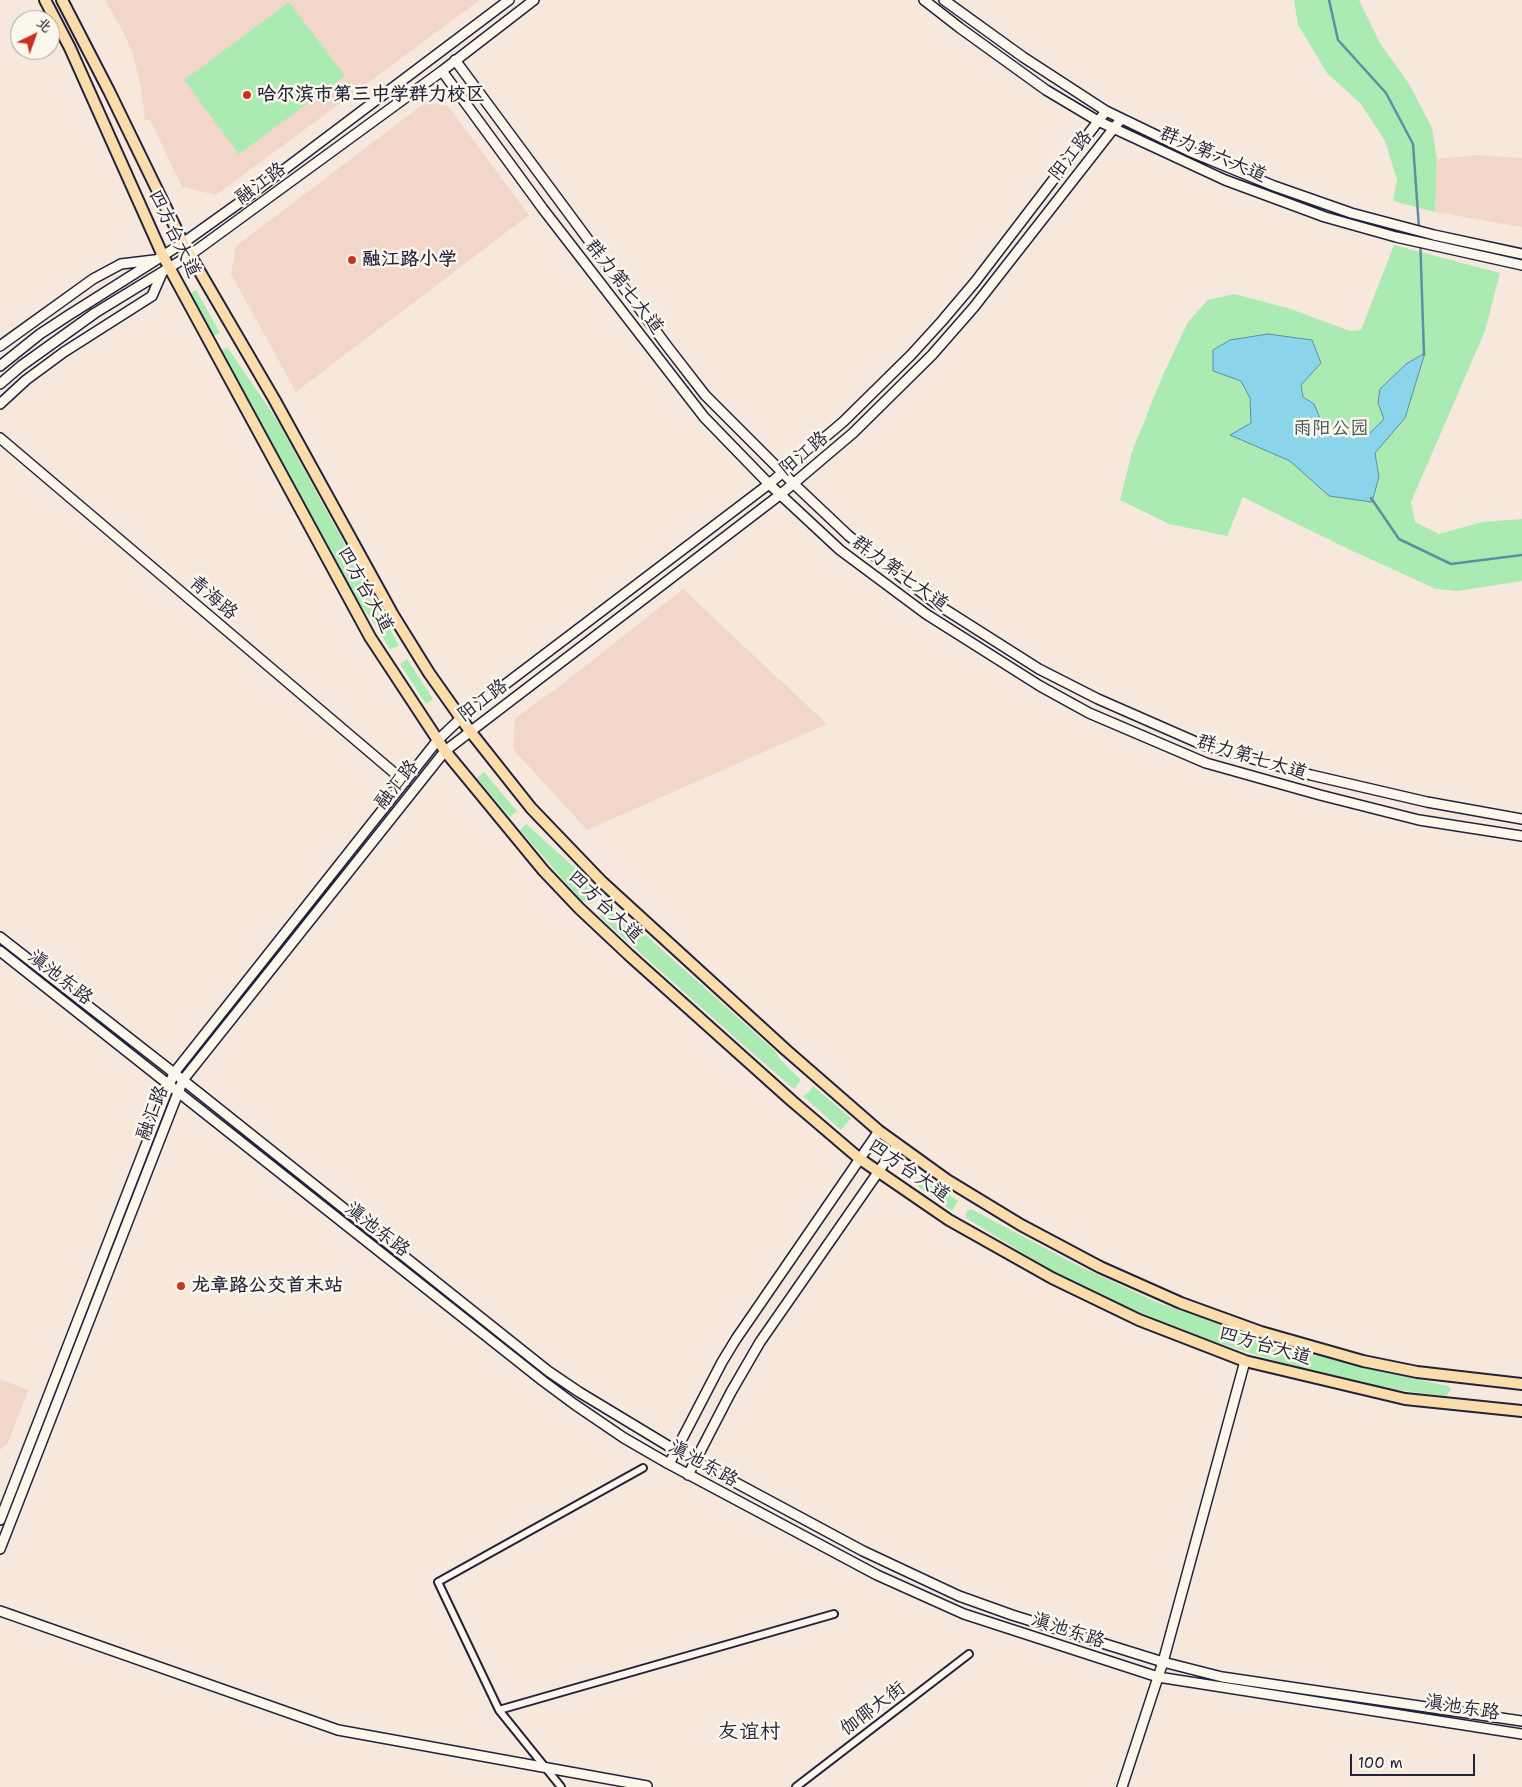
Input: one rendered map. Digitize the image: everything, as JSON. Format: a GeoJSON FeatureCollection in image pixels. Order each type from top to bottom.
{"type":"FeatureCollection","features":[{"type":"Feature","properties":{"kind":"main road","name":"四方台大道"},"geometry":{"type":"LineString","coordinates":[[45,0],[70,48],[166,270],[370,637],[437,741],[543,870],[579,908],[636,962],[860,1159],[949,1220],[1052,1278],[1139,1320],[1245,1362],[1405,1399],[1522,1411]]}},
{"type":"Feature","properties":{"kind":"main road","name":"四方台大道"},"geometry":{"type":"LineString","coordinates":[[62,0],[109,91],[183,243],[274,399],[393,615],[429,672],[470,731],[532,808],[602,882],[786,1050],[879,1131],[947,1180],[1021,1225],[1100,1267],[1182,1303],[1262,1332],[1362,1361],[1417,1372],[1522,1384]]}},
{"type":"Feature","properties":{"kind":"street","name":"融江路"},"geometry":{"type":"LineString","coordinates":[[0,366],[69,314],[183,243],[253,193],[509,0]]}},
{"type":"Feature","properties":{"kind":"street","name":"融江路"},"geometry":{"type":"LineString","coordinates":[[3,382],[68,331],[190,255],[442,71],[534,0]]}},
{"type":"Feature","properties":{"kind":"street","name":"群力第六大道"},"geometry":{"type":"LineString","coordinates":[[924,0],[1046,90],[1098,121],[1257,193],[1324,217],[1396,238],[1522,265]]}},
{"type":"Feature","properties":{"kind":"street","name":"群力第六大道"},"geometry":{"type":"LineString","coordinates":[[944,0],[1023,58],[1106,111],[1189,151],[1240,173],[1310,199],[1398,226],[1522,254]]}},
{"type":"Feature","properties":{"kind":"street","name":"群力第七大道"},"geometry":{"type":"LineString","coordinates":[[455,60],[700,388],[794,484],[849,536],[935,602],[1039,669],[1098,700],[1203,745],[1311,775],[1427,802],[1522,819]]}},
{"type":"Feature","properties":{"kind":"street","name":"群力第七大道"},"geometry":{"type":"LineString","coordinates":[[442,71],[543,209],[704,417],[770,484],[840,550],[926,614],[1040,686],[1089,713],[1206,763],[1311,793],[1419,820],[1522,836]]}},
{"type":"Feature","properties":{"kind":"street","name":"阳江路"},"geometry":{"type":"LineString","coordinates":[[437,741],[461,718],[770,484],[842,422],[911,355],[942,321],[1106,111]]}},
{"type":"Feature","properties":{"kind":"street","name":"阳江路"},"geometry":{"type":"LineString","coordinates":[[445,751],[794,484],[853,433],[932,355],[974,307],[1121,118]]}},
{"type":"Feature","properties":{"kind":"street"},"geometry":{"type":"LineString","coordinates":[[3,344],[93,279],[121,264],[160,258]]}},
{"type":"Feature","properties":{"kind":"street"},"geometry":{"type":"LineString","coordinates":[[0,404],[26,380],[64,352],[152,296],[166,270]]}},
{"type":"Feature","properties":{"kind":"street"},"geometry":{"type":"LineString","coordinates":[[3,344],[33,340]]}},
{"type":"Feature","properties":{"kind":"street"},"geometry":{"type":"LineString","coordinates":[[0,392],[3,382]]}},
{"type":"Feature","properties":{"kind":"street","name":"青海路"},"geometry":{"type":"LineString","coordinates":[[0,438],[405,782]]}},
{"type":"Feature","properties":{"kind":"street","name":"融汇路"},"geometry":{"type":"LineString","coordinates":[[0,1520],[174,1073],[437,741]]}},
{"type":"Feature","properties":{"kind":"street","name":"融汇路"},"geometry":{"type":"LineString","coordinates":[[0,1549],[183,1080],[445,751]]}},
{"type":"Feature","properties":{"kind":"street","name":"滇池东路"},"geometry":{"type":"LineString","coordinates":[[0,937],[548,1370],[579,1392],[675,1450],[855,1547],[959,1596],[1012,1615],[1163,1662],[1222,1676],[1522,1721]]}},
{"type":"Feature","properties":{"kind":"street","name":"滇池东路"},"geometry":{"type":"LineString","coordinates":[[0,952],[543,1381],[624,1438],[668,1464],[876,1575],[964,1614],[1158,1677],[1522,1734]]}},
{"type":"Feature","properties":{"kind":"street"},"geometry":{"type":"LineString","coordinates":[[668,1464],[736,1339],[879,1131]]}},
{"type":"Feature","properties":{"kind":"street"},"geometry":{"type":"LineString","coordinates":[[688,1474],[730,1392],[760,1342],[897,1145]]}},
{"type":"Feature","properties":{"kind":"street"},"geometry":{"type":"LineString","coordinates":[[1122,1787],[1163,1662],[1245,1362]]}},
{"type":"Feature","properties":{"kind":"street"},"geometry":{"type":"LineString","coordinates":[[560,1787],[499,1710],[438,1582],[643,1468]]}},
{"type":"Feature","properties":{"kind":"street"},"geometry":{"type":"LineString","coordinates":[[0,1611],[338,1730],[647,1786]]}},
{"type":"Feature","properties":{"kind":"street"},"geometry":{"type":"LineString","coordinates":[[499,1710],[834,1614]]}},
{"type":"Feature","properties":{"kind":"street","name":"伽倻大街"},"geometry":{"type":"LineString","coordinates":[[796,1787],[969,1654]]}},
{"type":"Feature","properties":{"kind":"shaded area","name":"哈尔滨市第三中学群力校区"},"geometry":{"type":"Polygon","coordinates":[[[105,0],[480,0],[216,195],[182,187],[150,120],[145,120],[141,88],[134,58],[125,35],[105,0]]]}},
{"type":"Feature","properties":{"kind":"shaded area","name":"融江路小学"},"geometry":{"type":"Polygon","coordinates":[[[426,102],[448,106],[529,215],[296,392],[231,274],[236,246],[426,102]]]}},
{"type":"Feature","properties":{"kind":"shaded area"},"geometry":{"type":"Polygon","coordinates":[[[1477,155],[1522,158],[1522,227],[1435,212],[1437,159],[1477,155]]]}},
{"type":"Feature","properties":{"kind":"shaded area"},"geometry":{"type":"Polygon","coordinates":[[[683,589],[827,724],[587,830],[513,749],[515,718],[556,689],[683,589]]]}},
{"type":"Feature","properties":{"kind":"shaded area"},"geometry":{"type":"Polygon","coordinates":[[[0,1379],[28,1390],[8,1443],[0,1450],[0,1379]]]}},
{"type":"Feature","properties":{"kind":"green space"},"geometry":{"type":"Polygon","coordinates":[[[1294,0],[1359,0],[1380,43],[1409,84],[1432,128],[1437,159],[1435,212],[1393,201],[1397,180],[1385,141],[1360,103],[1327,73],[1298,25],[1294,0]]]}},
{"type":"Feature","properties":{"kind":"green space"},"geometry":{"type":"Polygon","coordinates":[[[289,2],[345,76],[239,154],[184,80],[289,2]]]}},
{"type":"Feature","properties":{"kind":"green space","name":"雨阳公园"},"geometry":{"type":"Polygon","coordinates":[[[1394,245],[1500,273],[1485,331],[1411,502],[1415,522],[1439,534],[1482,522],[1522,519],[1522,581],[1458,591],[1436,589],[1348,549],[1243,497],[1227,536],[1169,524],[1120,500],[1132,452],[1162,377],[1188,322],[1208,300],[1234,294],[1288,308],[1350,331],[1361,330],[1394,245]]]}},
{"type":"Feature","properties":{"kind":"green space"},"geometry":{"type":"Polygon","coordinates":[[[196,290],[220,333],[212,336],[190,294],[196,290]]]}},
{"type":"Feature","properties":{"kind":"green space"},"geometry":{"type":"Polygon","coordinates":[[[228,348],[277,420],[399,646],[390,649],[340,572],[248,405],[222,350],[228,348]]]}},
{"type":"Feature","properties":{"kind":"green space"},"geometry":{"type":"Polygon","coordinates":[[[407,659],[433,699],[426,704],[400,664],[407,659]]]}},
{"type":"Feature","properties":{"kind":"green space"},"geometry":{"type":"Polygon","coordinates":[[[484,772],[517,811],[510,817],[477,778],[484,772]]]}},
{"type":"Feature","properties":{"kind":"green space"},"geometry":{"type":"Polygon","coordinates":[[[526,824],[593,884],[598,892],[596,900],[590,904],[581,900],[520,830],[526,824]]]}},
{"type":"Feature","properties":{"kind":"green space"},"geometry":{"type":"Polygon","coordinates":[[[611,904],[775,1051],[779,1058],[801,1080],[794,1089],[599,916],[611,904]]]}},
{"type":"Feature","properties":{"kind":"green space"},"geometry":{"type":"Polygon","coordinates":[[[813,1086],[851,1118],[841,1130],[803,1096],[813,1086]]]}},
{"type":"Feature","properties":{"kind":"green space"},"geometry":{"type":"Polygon","coordinates":[[[922,1175],[958,1201],[952,1211],[916,1185],[922,1175]]]}},
{"type":"Feature","properties":{"kind":"green space"},"geometry":{"type":"Polygon","coordinates":[[[971,1209],[1073,1263],[1156,1302],[1266,1340],[1366,1368],[1448,1386],[1451,1389],[1446,1396],[1373,1387],[1307,1371],[1187,1333],[1098,1294],[1046,1267],[966,1218],[966,1212],[971,1209]]]}},
{"type":"Feature","properties":{"kind":"water"},"geometry":{"type":"Polygon","coordinates":[[[1268,334],[1312,340],[1321,363],[1301,385],[1303,397],[1314,404],[1322,423],[1336,433],[1367,436],[1384,419],[1378,403],[1380,389],[1406,364],[1425,353],[1405,418],[1375,453],[1379,477],[1372,502],[1329,496],[1290,461],[1230,435],[1251,423],[1250,398],[1241,381],[1213,371],[1213,350],[1230,340],[1268,334]]]}},
{"type":"Feature","properties":{"kind":"waterway"},"geometry":{"type":"LineString","coordinates":[[1329,0],[1338,40],[1386,93],[1413,144],[1419,228]]}},
{"type":"Feature","properties":{"kind":"waterway"},"geometry":{"type":"LineString","coordinates":[[1420,234],[1424,355]]}},
{"type":"Feature","properties":{"kind":"waterway"},"geometry":{"type":"LineString","coordinates":[[1371,498],[1399,539],[1451,564],[1522,555]]}},
{"type":"Feature","properties":{"kind":"place","name":"哈尔滨市第三中学群力校区"},"geometry":{"type":"Point","coordinates":[247,95]}},
{"type":"Feature","properties":{"kind":"place","name":"融江路小学"},"geometry":{"type":"Point","coordinates":[352,260]}},
{"type":"Feature","properties":{"kind":"place","name":"龙章路公交首末站"},"geometry":{"type":"Point","coordinates":[181,1286]}},
{"type":"Feature","properties":{"kind":"district","name":"友谊村"},"geometry":{"type":"Point","coordinates":[749,1733]}}]}
